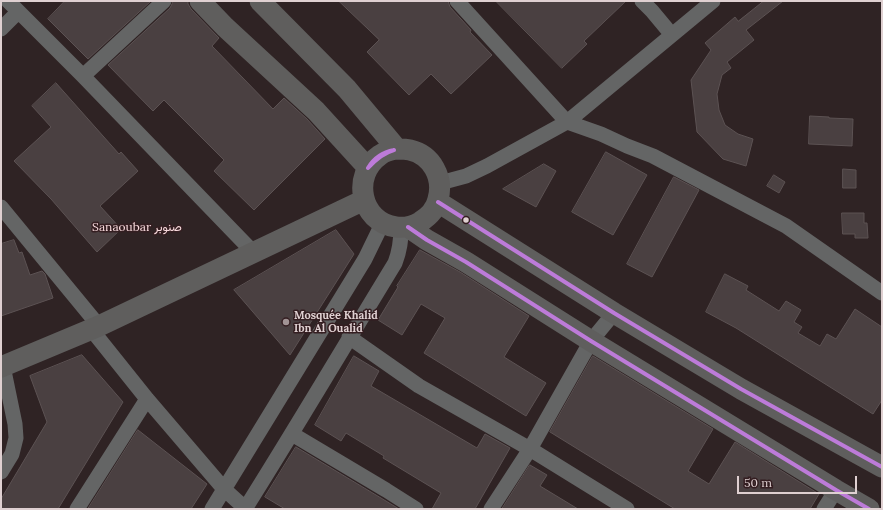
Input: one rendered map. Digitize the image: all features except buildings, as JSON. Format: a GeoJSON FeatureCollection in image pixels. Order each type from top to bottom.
{"type":"FeatureCollection","features":[{"type":"Feature","properties":{"kind":"main road"},"geometry":{"type":"LineString","coordinates":[[260,1],[347,89],[397,149]]}},
{"type":"Feature","properties":{"kind":"main road"},"geometry":{"type":"LineString","coordinates":[[202,2],[225,27],[316,111],[368,168]]}},
{"type":"Feature","properties":{"kind":"main road"},"geometry":{"type":"LineString","coordinates":[[397,225],[417,224],[426,218],[433,211],[439,193],[437,171],[430,161],[421,154],[409,150],[397,149],[380,155],[368,168],[364,178],[362,189],[364,200],[368,209],[375,217],[397,225],[466,262],[591,341],[869,509]]}},
{"type":"Feature","properties":{"kind":"main road"},"geometry":{"type":"LineString","coordinates":[[439,193],[614,313],[741,388],[882,467]]}},
{"type":"Feature","properties":{"kind":"main road"},"geometry":{"type":"LineString","coordinates":[[2,367],[95,328],[364,200]]}},
{"type":"Feature","properties":{"kind":"street"},"geometry":{"type":"LineString","coordinates":[[84,76],[164,1]]}},
{"type":"Feature","properties":{"kind":"street"},"geometry":{"type":"LineString","coordinates":[[457,1],[567,122],[601,134],[653,156],[786,226],[882,293]]}},
{"type":"Feature","properties":{"kind":"street"},"geometry":{"type":"LineString","coordinates":[[439,193],[466,176],[567,122],[713,1]]}},
{"type":"Feature","properties":{"kind":"street"},"geometry":{"type":"LineString","coordinates":[[649,4],[672,35]]}},
{"type":"Feature","properties":{"kind":"street"},"geometry":{"type":"LineString","coordinates":[[1,29],[13,6],[84,76],[254,253]]}},
{"type":"Feature","properties":{"kind":"street"},"geometry":{"type":"LineString","coordinates":[[1,206],[6,221],[95,328],[147,399],[224,490],[245,509],[395,263],[401,241],[397,225]]}},
{"type":"Feature","properties":{"kind":"street"},"geometry":{"type":"LineString","coordinates":[[212,509],[365,259],[397,225]]}},
{"type":"Feature","properties":{"kind":"street"},"geometry":{"type":"LineString","coordinates":[[491,509],[530,449],[591,341],[614,313]]}},
{"type":"Feature","properties":{"kind":"street"},"geometry":{"type":"LineString","coordinates":[[349,337],[419,386],[530,449],[627,509]]}},
{"type":"Feature","properties":{"kind":"street"},"geometry":{"type":"LineString","coordinates":[[1,472],[12,454],[16,438],[15,424],[2,367]]}},
{"type":"Feature","properties":{"kind":"street"},"geometry":{"type":"LineString","coordinates":[[77,509],[147,399]]}},
{"type":"Feature","properties":{"kind":"street"},"geometry":{"type":"LineString","coordinates":[[292,434],[416,509]]}},
{"type":"Feature","properties":{"kind":"street"},"geometry":{"type":"LineString","coordinates":[[824,509],[836,490]]}},
{"type":"Feature","properties":{"kind":"transit line"},"geometry":{"type":"LineString","coordinates":[[368,168],[379,156],[394,150]]}},
{"type":"Feature","properties":{"kind":"transit line"},"geometry":{"type":"LineString","coordinates":[[368,168],[380,157],[394,150]]}},
{"type":"Feature","properties":{"kind":"transit line"},"geometry":{"type":"LineString","coordinates":[[438,202],[614,313],[741,389],[882,467]]}},
{"type":"Feature","properties":{"kind":"transit line"},"geometry":{"type":"LineString","coordinates":[[408,227],[591,341],[869,509]]}},
{"type":"Feature","properties":{"kind":"place","name":"Mosquée Khalid Ibn Al Oualid"},"geometry":{"type":"Point","coordinates":[286,322]}},
{"type":"Feature","properties":{"kind":"district","name":"Sanaoubar صنوبر"},"geometry":{"type":"Point","coordinates":[137,228]}}]}
